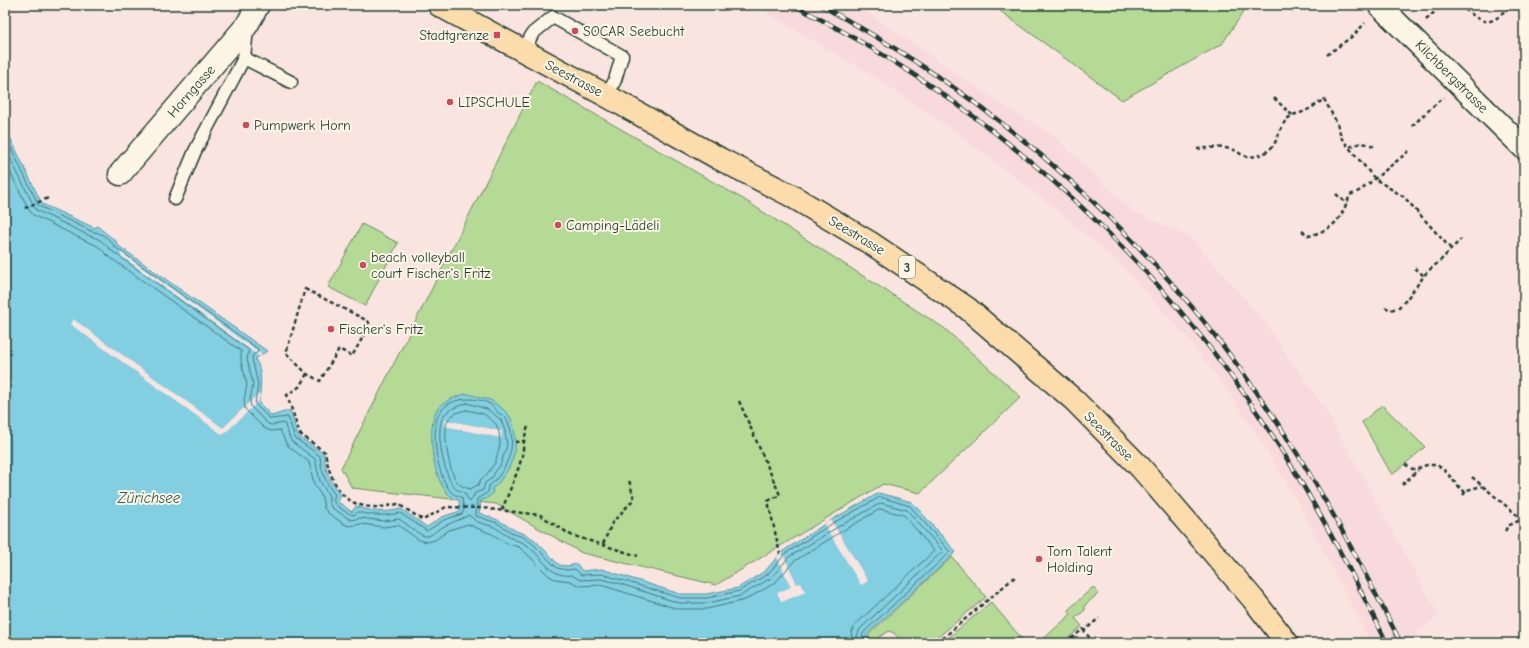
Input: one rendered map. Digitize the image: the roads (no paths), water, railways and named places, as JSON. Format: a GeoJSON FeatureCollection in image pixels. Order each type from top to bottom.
{"type":"FeatureCollection","features":[{"type":"Feature","properties":{"kind":"main road","name":"Seestrasse"},"geometry":{"type":"LineString","coordinates":[[439,5],[720,159],[797,199],[872,244],[967,308],[1037,366],[1074,400],[1141,468],[1253,599],[1286,643]]}},
{"type":"Feature","properties":{"kind":"street","name":"Horngasse"},"geometry":{"type":"LineString","coordinates":[[120,174],[248,25],[258,5]]}},
{"type":"Feature","properties":{"kind":"street","name":"Kilchbergstrasse"},"geometry":{"type":"LineString","coordinates":[[1379,5],[1524,148]]}},
{"type":"Feature","properties":{"kind":"lane"},"geometry":{"type":"LineString","coordinates":[[523,51],[533,33],[552,17],[622,56],[615,80],[607,96]]}},
{"type":"Feature","properties":{"kind":"lane"},"geometry":{"type":"LineString","coordinates":[[175,199],[195,150],[244,58],[248,25]]}},
{"type":"Feature","properties":{"kind":"lane"},"geometry":{"type":"LineString","coordinates":[[244,58],[291,82]]}},
{"type":"Feature","properties":{"kind":"water","name":"Zürichsee"},"geometry":{"type":"Polygon","coordinates":[[[5,127],[42,204],[95,228],[97,226],[117,242],[116,244],[267,351],[255,359],[260,369],[261,386],[259,403],[272,416],[290,410],[298,436],[324,454],[329,476],[341,495],[337,501],[352,512],[356,506],[367,510],[378,511],[401,509],[427,527],[442,517],[460,511],[459,500],[450,496],[443,487],[434,462],[432,447],[433,420],[436,411],[441,405],[459,396],[470,394],[490,400],[506,412],[512,422],[515,438],[512,461],[498,484],[492,488],[493,493],[486,499],[481,500],[479,513],[498,520],[535,540],[559,565],[567,566],[577,564],[582,571],[602,569],[680,594],[706,594],[738,588],[765,571],[783,551],[831,520],[879,493],[912,502],[956,552],[866,635],[873,643],[5,643],[5,127]]]}},
{"type":"Feature","properties":{"kind":"railway"},"geometry":{"type":"LineString","coordinates":[[793,5],[862,42],[928,84],[991,130],[1051,180],[1108,233],[1162,290],[1212,351],[1276,441],[1326,526],[1387,643]]}},
{"type":"Feature","properties":{"kind":"railway"},"geometry":{"type":"LineString","coordinates":[[820,5],[886,43],[950,85],[1011,130],[1069,179],[1124,232],[1176,288],[1224,347],[1287,437],[1322,494],[1401,643]]}},
{"type":"Feature","properties":{"kind":"place","name":"SOCAR Seebucht"},"geometry":{"type":"Point","coordinates":[575,31]}},
{"type":"Feature","properties":{"kind":"place","name":"Stadtgrenze"},"geometry":{"type":"Point","coordinates":[497,35]}},
{"type":"Feature","properties":{"kind":"place","name":"LIPSCHULE"},"geometry":{"type":"Point","coordinates":[450,102]}},
{"type":"Feature","properties":{"kind":"place","name":"Pumpwerk Horn"},"geometry":{"type":"Point","coordinates":[246,125]}},
{"type":"Feature","properties":{"kind":"place","name":"Camping-Lädeli"},"geometry":{"type":"Point","coordinates":[558,225]}},
{"type":"Feature","properties":{"kind":"place","name":"beach volleyball court Fischer's Fritz"},"geometry":{"type":"Point","coordinates":[363,265]}},
{"type":"Feature","properties":{"kind":"place","name":"Fischer's Fritz"},"geometry":{"type":"Point","coordinates":[331,329]}},
{"type":"Feature","properties":{"kind":"place","name":"Tom Talent Holding"},"geometry":{"type":"Point","coordinates":[1039,559]}}]}
